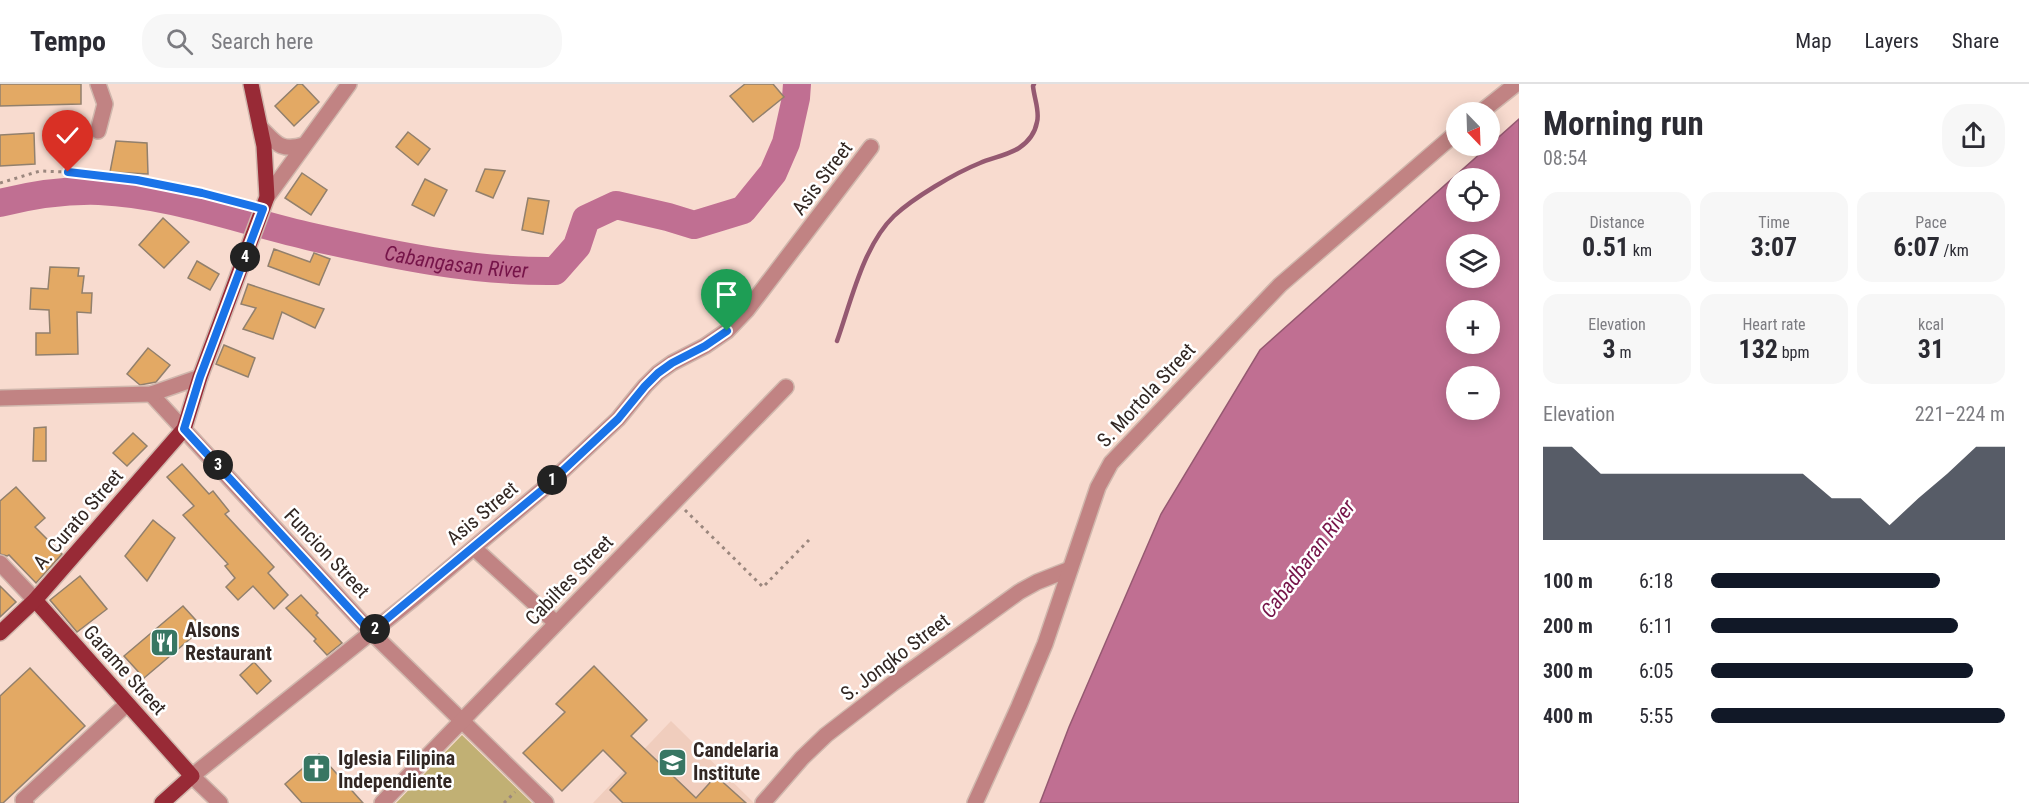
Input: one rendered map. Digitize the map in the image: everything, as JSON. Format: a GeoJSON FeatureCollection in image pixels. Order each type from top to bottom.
{"type":"FeatureCollection","features":[{"type":"Feature","properties":{"kind":"main road"},"geometry":{"type":"LineString","coordinates":[[184,429],[200,377],[262,211],[264,146],[252,84]]}},
{"type":"Feature","properties":{"kind":"main road","name":"A. Curato Street"},"geometry":{"type":"LineString","coordinates":[[0,633],[35,600],[184,429]]}},
{"type":"Feature","properties":{"kind":"main road","name":"Garame Street"},"geometry":{"type":"LineString","coordinates":[[35,600],[192,776]]}},
{"type":"Feature","properties":{"kind":"main road","name":"Asis Street"},"geometry":{"type":"LineString","coordinates":[[162,803],[192,776]]}},
{"type":"Feature","properties":{"kind":"street"},"geometry":{"type":"LineString","coordinates":[[98,84],[105,104],[98,131]]}},
{"type":"Feature","properties":{"kind":"street"},"geometry":{"type":"LineString","coordinates":[[262,211],[304,145],[350,84]]}},
{"type":"Feature","properties":{"kind":"street"},"geometry":{"type":"LineString","coordinates":[[1494,102],[1516,84]]}},
{"type":"Feature","properties":{"kind":"street"},"geometry":{"type":"LineString","coordinates":[[260,127],[280,147],[291,149],[304,145]]}},
{"type":"Feature","properties":{"kind":"street","name":"S. Mortola Street"},"geometry":{"type":"LineString","coordinates":[[975,803],[1045,644],[1098,487],[1111,463],[1280,285],[1446,142]]}},
{"type":"Feature","properties":{"kind":"street","name":"Asis Street"},"geometry":{"type":"LineString","coordinates":[[192,776],[474,548],[542,490],[618,419],[658,373],[727,331],[747,310],[826,210],[872,147]]}},
{"type":"Feature","properties":{"kind":"street"},"geometry":{"type":"LineString","coordinates":[[0,398],[151,394],[200,377]]}},
{"type":"Feature","properties":{"kind":"street","name":"Cabiltes Street"},"geometry":{"type":"LineString","coordinates":[[382,803],[786,387]]}},
{"type":"Feature","properties":{"kind":"street","name":"Funcion Street"},"geometry":{"type":"LineString","coordinates":[[151,394],[371,632],[546,803]]}},
{"type":"Feature","properties":{"kind":"street"},"geometry":{"type":"LineString","coordinates":[[474,548],[556,623]]}},
{"type":"Feature","properties":{"kind":"street","name":"Garame Street"},"geometry":{"type":"LineString","coordinates":[[0,563],[35,600]]}},
{"type":"Feature","properties":{"kind":"street","name":"S. Jongko Street"},"geometry":{"type":"LineString","coordinates":[[763,803],[802,758],[826,735],[892,684],[1019,592],[1070,569]]}},
{"type":"Feature","properties":{"kind":"street"},"geometry":{"type":"LineString","coordinates":[[23,802],[127,704]]}},
{"type":"Feature","properties":{"kind":"street","name":"Garame Street"},"geometry":{"type":"LineString","coordinates":[[192,776],[220,803]]}},
{"type":"Feature","properties":{"kind":"path"},"geometry":{"type":"LineString","coordinates":[[0,183],[40,171],[103,175],[166,185],[262,211]]}},
{"type":"Feature","properties":{"kind":"path"},"geometry":{"type":"LineString","coordinates":[[675,501],[763,587],[809,540]]}},
{"type":"Feature","properties":{"kind":"shaded area","name":"Candelaria Institute"},"geometry":{"type":"Polygon","coordinates":[[[671,721],[754,803],[593,803],[671,721]]]}},
{"type":"Feature","properties":{"kind":"shaded area"},"geometry":{"type":"Polygon","coordinates":[[[462,735],[532,803],[396,803],[462,735]]]}},
{"type":"Feature","properties":{"kind":"water","name":"Cabadbaran River"},"geometry":{"type":"Polygon","coordinates":[[[1519,119],[1519,803],[1040,803],[1069,727],[1161,514],[1260,350],[1446,184],[1446,222],[1500,222],[1500,168],[1464,168],[1478,156],[1500,156],[1500,136],[1519,119]]]}},
{"type":"Feature","properties":{"kind":"building"},"geometry":{"type":"Polygon","coordinates":[[[0,84],[81,84],[81,104],[0,106],[0,84]]]}},
{"type":"Feature","properties":{"kind":"building"},"geometry":{"type":"Polygon","coordinates":[[[298,84],[302,84],[319,102],[294,126],[275,106],[298,84]]]}},
{"type":"Feature","properties":{"kind":"building"},"geometry":{"type":"Polygon","coordinates":[[[745,84],[773,84],[784,97],[753,122],[730,96],[745,84]]]}},
{"type":"Feature","properties":{"kind":"building"},"geometry":{"type":"Polygon","coordinates":[[[408,132],[430,149],[418,165],[396,147],[408,132]]]}},
{"type":"Feature","properties":{"kind":"building"},"geometry":{"type":"Polygon","coordinates":[[[34,133],[35,164],[0,166],[0,135],[34,133]]]}},
{"type":"Feature","properties":{"kind":"building"},"geometry":{"type":"Polygon","coordinates":[[[116,141],[147,143],[148,174],[110,172],[116,141]]]}},
{"type":"Feature","properties":{"kind":"building"},"geometry":{"type":"Polygon","coordinates":[[[485,169],[505,171],[493,198],[476,191],[485,169]]]}},
{"type":"Feature","properties":{"kind":"building"},"geometry":{"type":"Polygon","coordinates":[[[302,173],[327,190],[311,215],[285,198],[302,173]]]}},
{"type":"Feature","properties":{"kind":"building"},"geometry":{"type":"Polygon","coordinates":[[[425,179],[447,190],[434,216],[412,205],[425,179]]]}},
{"type":"Feature","properties":{"kind":"building"},"geometry":{"type":"Polygon","coordinates":[[[528,198],[549,201],[543,234],[522,230],[528,198]]]}},
{"type":"Feature","properties":{"kind":"building"},"geometry":{"type":"Polygon","coordinates":[[[163,218],[189,242],[164,268],[139,245],[163,218]]]}},
{"type":"Feature","properties":{"kind":"building"},"geometry":{"type":"Polygon","coordinates":[[[274,249],[310,262],[314,253],[330,259],[319,285],[268,266],[274,249]]]}},
{"type":"Feature","properties":{"kind":"building"},"geometry":{"type":"Polygon","coordinates":[[[197,261],[219,274],[210,290],[188,278],[197,261]]]}},
{"type":"Feature","properties":{"kind":"building"},"geometry":{"type":"Polygon","coordinates":[[[50,267],[79,268],[78,276],[84,276],[82,293],[92,293],[91,313],[77,312],[78,354],[36,355],[36,333],[50,333],[49,310],[30,309],[31,288],[48,289],[50,267]]]}},
{"type":"Feature","properties":{"kind":"building"},"geometry":{"type":"Polygon","coordinates":[[[248,284],[324,309],[315,328],[282,312],[273,339],[243,329],[256,308],[241,304],[248,284]]]}},
{"type":"Feature","properties":{"kind":"building"},"geometry":{"type":"Polygon","coordinates":[[[224,345],[255,358],[248,377],[216,364],[224,345]]]}},
{"type":"Feature","properties":{"kind":"building"},"geometry":{"type":"Polygon","coordinates":[[[148,348],[170,365],[156,382],[140,385],[127,374],[148,348]]]}},
{"type":"Feature","properties":{"kind":"building"},"geometry":{"type":"Polygon","coordinates":[[[46,427],[46,461],[33,461],[34,428],[46,427]]]}},
{"type":"Feature","properties":{"kind":"building"},"geometry":{"type":"Polygon","coordinates":[[[133,433],[147,446],[127,466],[113,453],[133,433]]]}},
{"type":"Feature","properties":{"kind":"building"},"geometry":{"type":"Polygon","coordinates":[[[182,464],[209,494],[213,491],[229,511],[225,514],[274,567],[268,573],[288,595],[274,609],[253,586],[238,600],[226,587],[235,578],[225,566],[228,564],[183,515],[194,506],[167,477],[182,464]]]}},
{"type":"Feature","properties":{"kind":"building"},"geometry":{"type":"Polygon","coordinates":[[[16,487],[45,518],[35,527],[62,554],[36,583],[9,555],[0,554],[0,501],[16,487]]]}},
{"type":"Feature","properties":{"kind":"building"},"geometry":{"type":"Polygon","coordinates":[[[153,520],[175,538],[147,581],[125,556],[153,520]]]}},
{"type":"Feature","properties":{"kind":"building"},"geometry":{"type":"Polygon","coordinates":[[[80,576],[107,609],[77,632],[50,600],[80,576]]]}},
{"type":"Feature","properties":{"kind":"building"},"geometry":{"type":"Polygon","coordinates":[[[0,586],[16,602],[0,617],[0,586]]]}},
{"type":"Feature","properties":{"kind":"building"},"geometry":{"type":"Polygon","coordinates":[[[301,595],[342,643],[327,655],[314,641],[316,639],[286,608],[301,595]]]}},
{"type":"Feature","properties":{"kind":"building","name":"Alsons Restaurant"},"geometry":{"type":"Polygon","coordinates":[[[183,606],[203,628],[144,678],[124,656],[183,606]]]}},
{"type":"Feature","properties":{"kind":"building"},"geometry":{"type":"Polygon","coordinates":[[[254,662],[271,681],[257,694],[240,675],[254,662]]]}},
{"type":"Feature","properties":{"kind":"building"},"geometry":{"type":"Polygon","coordinates":[[[594,666],[647,720],[631,736],[696,798],[716,776],[746,803],[623,803],[610,790],[626,773],[603,750],[562,791],[523,753],[565,712],[556,704],[594,666]]]}},
{"type":"Feature","properties":{"kind":"building"},"geometry":{"type":"Polygon","coordinates":[[[30,668],[85,726],[3,803],[0,803],[0,696],[30,668]]]}},
{"type":"Feature","properties":{"kind":"building","name":"Iglesia Filipina Independiente"},"geometry":{"type":"Polygon","coordinates":[[[319,754],[363,803],[302,803],[285,784],[319,754]]]}},
{"type":"Feature","properties":{"kind":"waterway","name":"Cabangasan River"},"geometry":{"type":"LineString","coordinates":[[0,203],[62,192],[126,193],[180,203],[312,237],[402,256],[493,269],[555,271],[577,246],[586,219],[616,205],[694,225],[743,210],[773,173],[786,143],[797,84]]}},
{"type":"Feature","properties":{"kind":"waterway"},"geometry":{"type":"LineString","coordinates":[[837,341],[859,275],[883,228],[902,209],[935,186],[970,167],[1005,155],[1025,143],[1035,130],[1038,118],[1034,84]]}},
{"type":"Feature","properties":{"kind":"place","name":"Alsons Restaurant"},"geometry":{"type":"Point","coordinates":[164,642]}},
{"type":"Feature","properties":{"kind":"place","name":"Candelaria Institute"},"geometry":{"type":"Point","coordinates":[672,762]}},
{"type":"Feature","properties":{"kind":"place","name":"Iglesia Filipina Independiente"},"geometry":{"type":"Point","coordinates":[317,769]}},
{"type":"Feature","properties":{"kind":"route"},"geometry":{"type":"LineString","coordinates":[[68,172],[166,185],[263,209],[200,377],[184,429],[371,632],[542,490],[618,419],[658,373],[727,331]]}}]}
